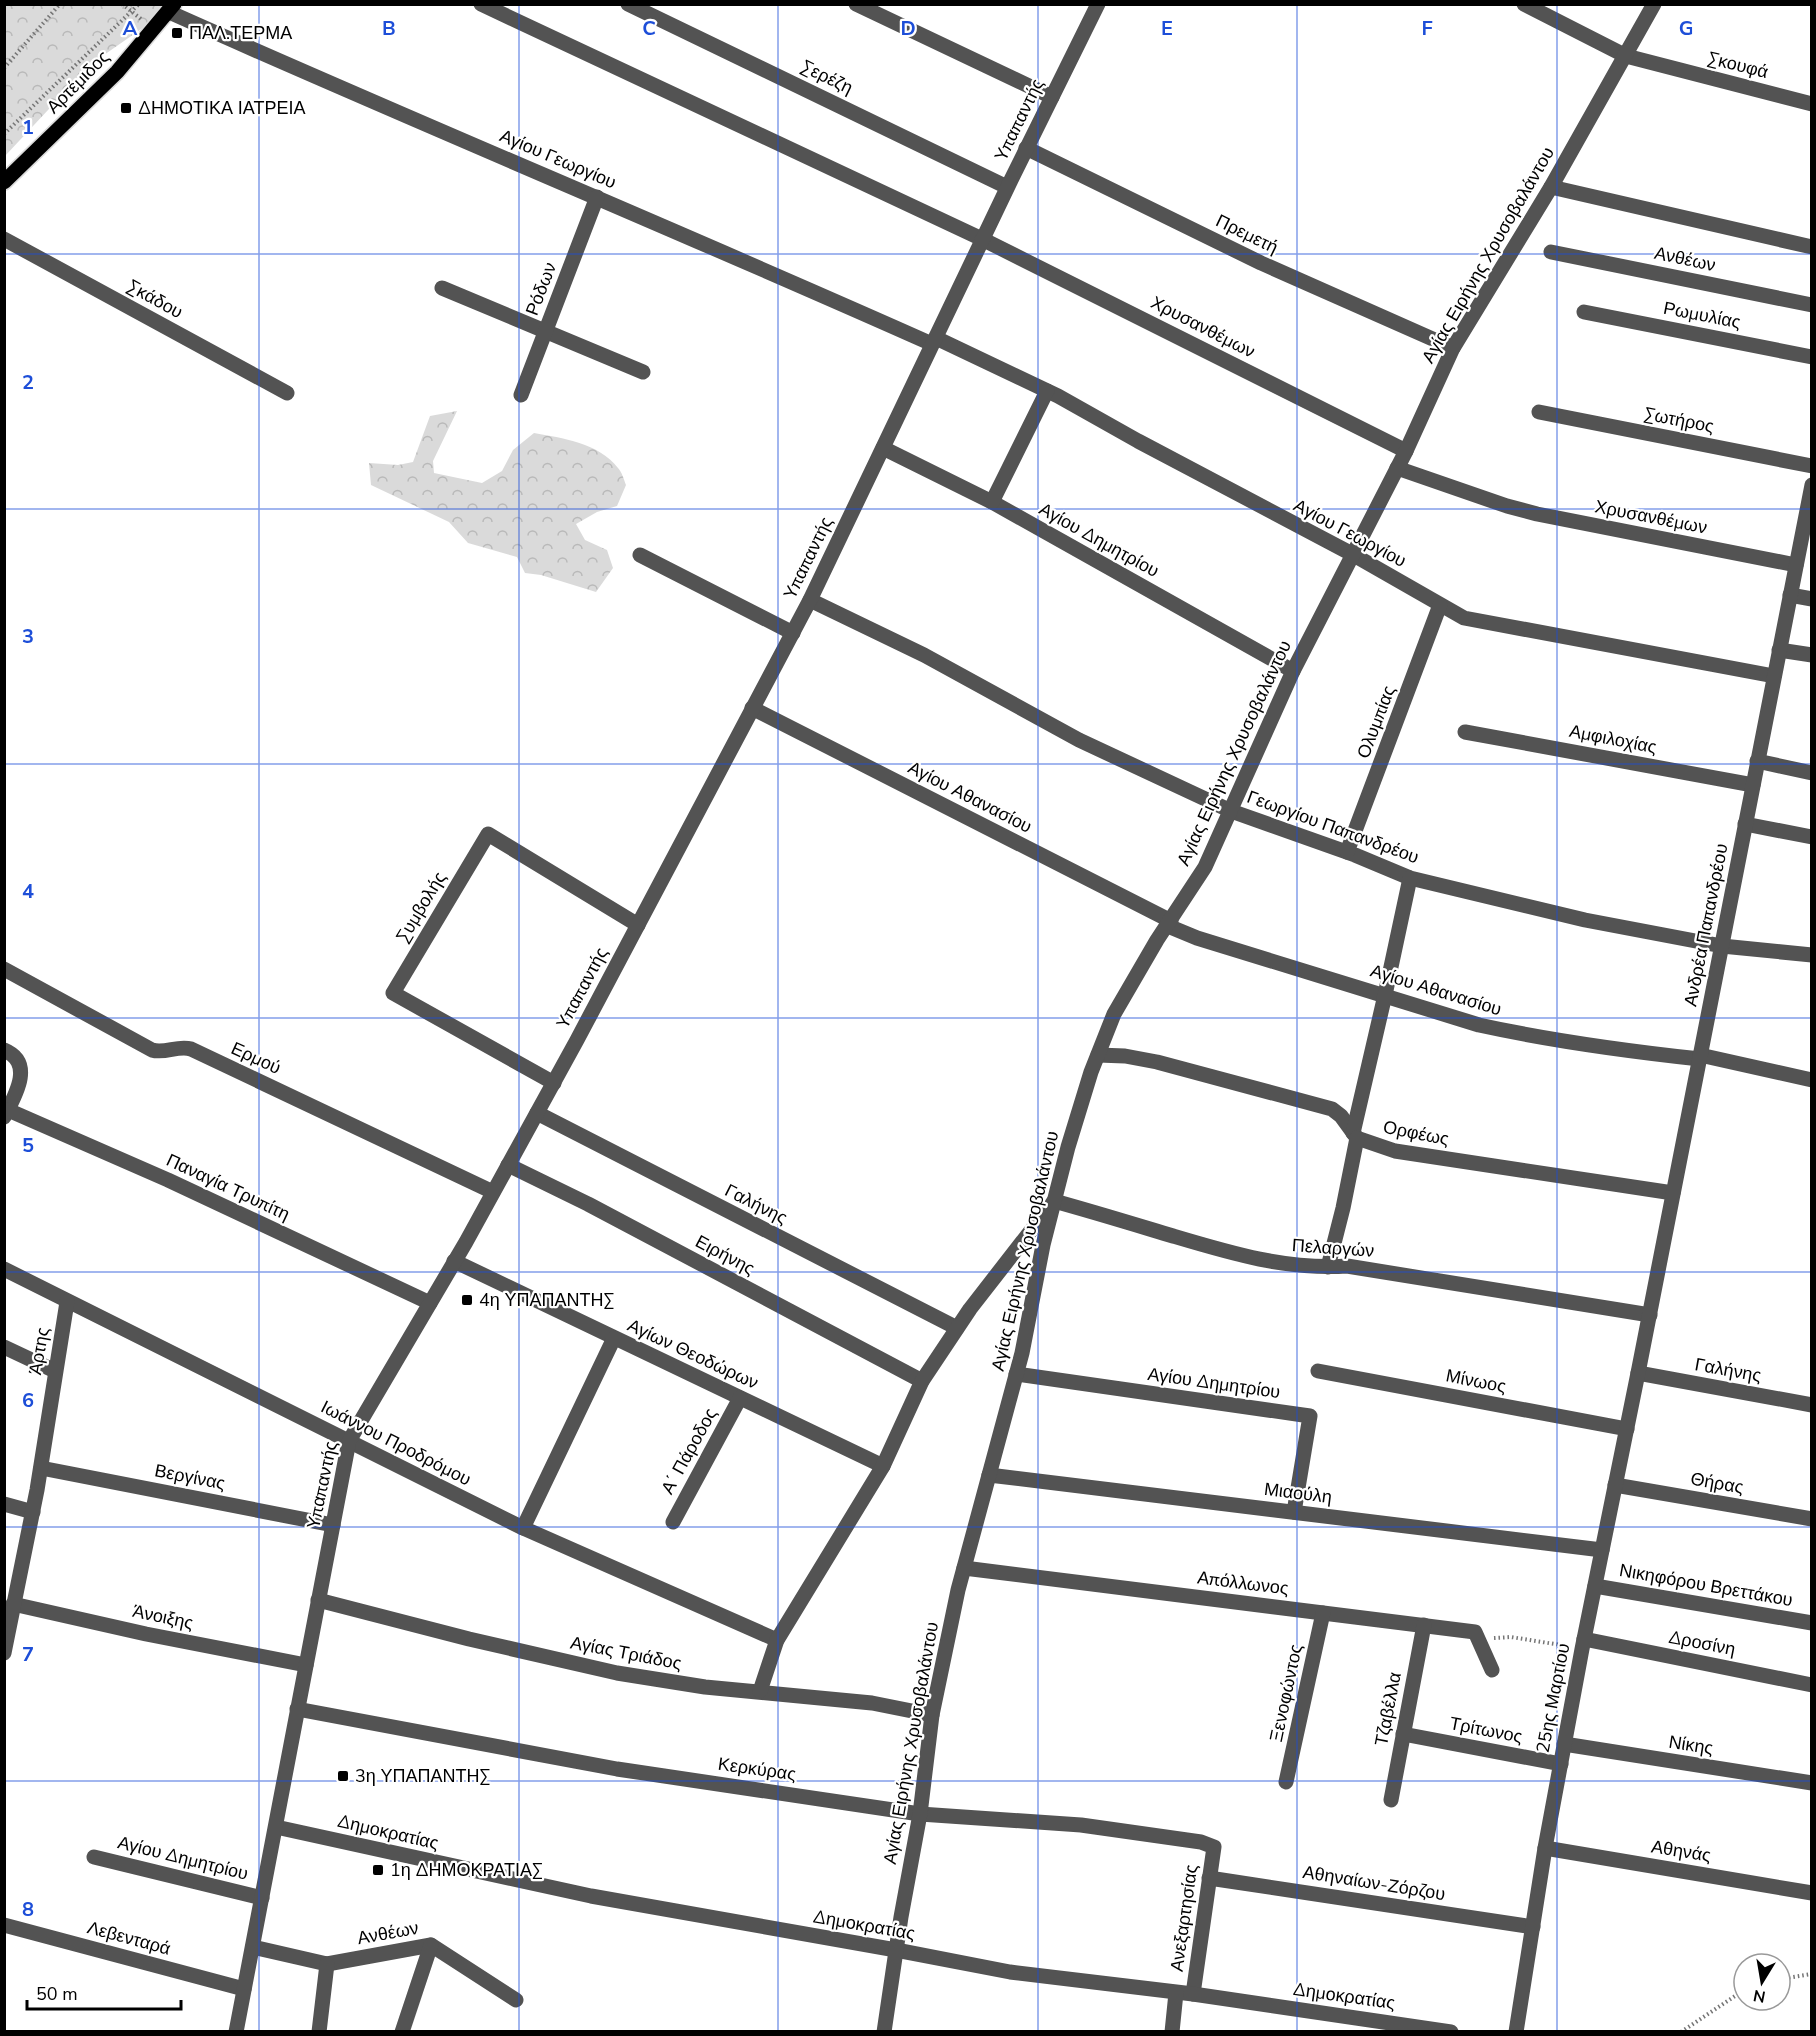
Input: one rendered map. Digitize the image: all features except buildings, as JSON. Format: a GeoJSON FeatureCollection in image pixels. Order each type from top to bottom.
{"type":"FeatureCollection","features":[{"type":"Feature","properties":{"kind":"main road","name":"Αρτέμιδος"},"geometry":{"type":"LineString","coordinates":[[4,182],[117,72],[171,8]]}},
{"type":"Feature","properties":{"kind":"street","name":"Χρυσανθέμων"},"geometry":{"type":"LineString","coordinates":[[481,4],[982,239],[1406,451]]}},
{"type":"Feature","properties":{"kind":"street","name":"Σερέζη"},"geometry":{"type":"LineString","coordinates":[[628,4],[1007,187]]}},
{"type":"Feature","properties":{"kind":"street"},"geometry":{"type":"LineString","coordinates":[[856,4],[1052,97]]}},
{"type":"Feature","properties":{"kind":"street","name":"Υπαπαντής"},"geometry":{"type":"LineString","coordinates":[[236,2031],[349,1441],[554,1083],[793,633],[1007,187],[1098,4]]}},
{"type":"Feature","properties":{"kind":"street","name":"Σκουφά"},"geometry":{"type":"LineString","coordinates":[[1524,4],[1626,56],[1812,104]]}},
{"type":"Feature","properties":{"kind":"street","name":"Αγίας Ειρήνης Χρυσοβαλάντου"},"geometry":{"type":"LineString","coordinates":[[896,1950],[920,1814],[932,1715],[964,1568],[1016,1374],[1068,1147],[1098,1055],[1114,1014],[1157,940],[1205,867],[1293,671],[1406,451],[1453,348],[1551,187],[1654,4]]}},
{"type":"Feature","properties":{"kind":"street","name":"Αγίου Γεωργίου"},"geometry":{"type":"LineString","coordinates":[[171,8],[375,104],[934,341],[1047,392],[1352,554],[1464,618],[1774,676]]}},
{"type":"Feature","properties":{"kind":"street","name":"Πρεμετή"},"geometry":{"type":"LineString","coordinates":[[1026,148],[1261,263],[1453,348]]}},
{"type":"Feature","properties":{"kind":"street"},"geometry":{"type":"LineString","coordinates":[[1551,187],[1812,247]]}},
{"type":"Feature","properties":{"kind":"street","name":"Ρόδων"},"geometry":{"type":"LineString","coordinates":[[521,395],[597,197]]}},
{"type":"Feature","properties":{"kind":"street","name":"Σκάδου"},"geometry":{"type":"LineString","coordinates":[[4,239],[287,393]]}},
{"type":"Feature","properties":{"kind":"street","name":"Ανθέων"},"geometry":{"type":"LineString","coordinates":[[1551,252],[1812,305]]}},
{"type":"Feature","properties":{"kind":"street"},"geometry":{"type":"LineString","coordinates":[[442,288],[643,372]]}},
{"type":"Feature","properties":{"kind":"street","name":"Ρωμυλίας"},"geometry":{"type":"LineString","coordinates":[[1584,312],[1812,357]]}},
{"type":"Feature","properties":{"kind":"street"},"geometry":{"type":"LineString","coordinates":[[992,502],[1047,392]]}},
{"type":"Feature","properties":{"kind":"street","name":"Σωτήρος"},"geometry":{"type":"LineString","coordinates":[[1539,412],[1812,466]]}},
{"type":"Feature","properties":{"kind":"street","name":"Αγίου Δημητρίου"},"geometry":{"type":"LineString","coordinates":[[883,448],[992,502],[1293,671]]}},
{"type":"Feature","properties":{"kind":"street","name":"Χρυσανθέμων"},"geometry":{"type":"LineString","coordinates":[[1397,468],[1537,514],[1796,566]]}},
{"type":"Feature","properties":{"kind":"street","name":"Ανδρέα Παπανδρέου"},"geometry":{"type":"LineString","coordinates":[[1638,1373],[1812,484]]}},
{"type":"Feature","properties":{"kind":"street"},"geometry":{"type":"LineString","coordinates":[[640,555],[793,633]]}},
{"type":"Feature","properties":{"kind":"street"},"geometry":{"type":"LineString","coordinates":[[1790,595],[1812,599]]}},
{"type":"Feature","properties":{"kind":"street","name":"Γεωργίου Παπανδρέου"},"geometry":{"type":"LineString","coordinates":[[810,600],[924,655],[1079,740],[1231,811],[1347,852],[1410,878],[1585,921],[1722,946],[1812,955]]}},
{"type":"Feature","properties":{"kind":"street","name":"Ολυμπίας"},"geometry":{"type":"LineString","coordinates":[[1347,852],[1440,605]]}},
{"type":"Feature","properties":{"kind":"street"},"geometry":{"type":"LineString","coordinates":[[1779,650],[1812,655]]}},
{"type":"Feature","properties":{"kind":"street","name":"Αγίου Αθανασίου"},"geometry":{"type":"LineString","coordinates":[[752,708],[1197,938],[1479,1025],[1617,1050],[1700,1057],[1812,1080]]}},
{"type":"Feature","properties":{"kind":"street","name":"Αμφιλοχίας"},"geometry":{"type":"LineString","coordinates":[[1465,732],[1753,785]]}},
{"type":"Feature","properties":{"kind":"street"},"geometry":{"type":"LineString","coordinates":[[1757,761],[1812,772]]}},
{"type":"Feature","properties":{"kind":"street"},"geometry":{"type":"LineString","coordinates":[[1745,824],[1812,837]]}},
{"type":"Feature","properties":{"kind":"street","name":"Συμβολής"},"geometry":{"type":"LineString","coordinates":[[554,1083],[393,993],[488,834],[638,925]]}},
{"type":"Feature","properties":{"kind":"street"},"geometry":{"type":"LineString","coordinates":[[1328,1267],[1343,1208],[1355,1136],[1410,878]]}},
{"type":"Feature","properties":{"kind":"street","name":"Ερμού"},"geometry":{"type":"LineString","coordinates":[[4,969],[152,1050],[160,1052],[184,1047],[191,1049],[493,1192]]}},
{"type":"Feature","properties":{"kind":"street"},"geometry":{"type":"LineString","coordinates":[[4,1050],[19,1061],[22,1071],[20,1083],[6,1114]]}},
{"type":"Feature","properties":{"kind":"street"},"geometry":{"type":"LineString","coordinates":[[1098,1055],[1125,1056],[1157,1062],[1332,1109],[1341,1116],[1355,1136]]}},
{"type":"Feature","properties":{"kind":"street","name":"Γαλήνης"},"geometry":{"type":"LineString","coordinates":[[537,1113],[957,1328]]}},
{"type":"Feature","properties":{"kind":"street","name":"Παναγία Τρυπίτη"},"geometry":{"type":"LineString","coordinates":[[6,1114],[168,1180],[430,1303]]}},
{"type":"Feature","properties":{"kind":"street","name":"Ορφέως"},"geometry":{"type":"LineString","coordinates":[[1355,1136],[1395,1151],[1673,1193]]}},
{"type":"Feature","properties":{"kind":"street","name":"Ειρήνης"},"geometry":{"type":"LineString","coordinates":[[508,1165],[588,1204],[922,1382]]}},
{"type":"Feature","properties":{"kind":"street"},"geometry":{"type":"LineString","coordinates":[[760,1691],[777,1640],[883,1466],[922,1382],[957,1328],[1054,1201]]}},
{"type":"Feature","properties":{"kind":"street","name":"Πελαργών"},"geometry":{"type":"LineString","coordinates":[[1054,1201],[1280,1264],[1347,1266],[1650,1315]]}},
{"type":"Feature","properties":{"kind":"street","name":"Αγίων Θεοδώρων"},"geometry":{"type":"LineString","coordinates":[[454,1261],[883,1466]]}},
{"type":"Feature","properties":{"kind":"street","name":"Ιωάννου Προδρόμου"},"geometry":{"type":"LineString","coordinates":[[4,1269],[523,1528],[777,1640]]}},
{"type":"Feature","properties":{"kind":"street","name":"Άρτης"},"geometry":{"type":"LineString","coordinates":[[4,1653],[33,1512],[67,1302]]}},
{"type":"Feature","properties":{"kind":"street"},"geometry":{"type":"LineString","coordinates":[[523,1528],[614,1338]]}},
{"type":"Feature","properties":{"kind":"street"},"geometry":{"type":"LineString","coordinates":[[4,1347],[55,1371]]}},
{"type":"Feature","properties":{"kind":"street","name":"Μίνωος"},"geometry":{"type":"LineString","coordinates":[[1318,1371],[1627,1429]]}},
{"type":"Feature","properties":{"kind":"street","name":"Γαλήνης"},"geometry":{"type":"LineString","coordinates":[[1638,1373],[1812,1405]]}},
{"type":"Feature","properties":{"kind":"street","name":"25ης Μαρτίου"},"geometry":{"type":"LineString","coordinates":[[1515,2031],[1564,1744],[1638,1373]]}},
{"type":"Feature","properties":{"kind":"street","name":"Αγίου Δημητρίου"},"geometry":{"type":"LineString","coordinates":[[1016,1374],[1310,1416],[1294,1512]]}},
{"type":"Feature","properties":{"kind":"street","name":"Α΄ Πάροδος"},"geometry":{"type":"LineString","coordinates":[[672,1522],[740,1398]]}},
{"type":"Feature","properties":{"kind":"street","name":"Βεργίνας"},"geometry":{"type":"LineString","coordinates":[[40,1468],[333,1525]]}},
{"type":"Feature","properties":{"kind":"street","name":"Μιαούλη"},"geometry":{"type":"LineString","coordinates":[[989,1475],[1602,1550]]}},
{"type":"Feature","properties":{"kind":"street","name":"Θήρας"},"geometry":{"type":"LineString","coordinates":[[1615,1485],[1812,1519]]}},
{"type":"Feature","properties":{"kind":"street"},"geometry":{"type":"LineString","coordinates":[[4,1504],[33,1512]]}},
{"type":"Feature","properties":{"kind":"street","name":"Απόλλωνος"},"geometry":{"type":"LineString","coordinates":[[964,1568],[1475,1632],[1479,1640]]}},
{"type":"Feature","properties":{"kind":"street","name":"Νικηφόρου Βρεττάκου"},"geometry":{"type":"LineString","coordinates":[[1595,1586],[1812,1623]]}},
{"type":"Feature","properties":{"kind":"street","name":"Αγίας Τριάδος"},"geometry":{"type":"LineString","coordinates":[[318,1600],[469,1639],[616,1673],[705,1687],[872,1703],[932,1715]]}},
{"type":"Feature","properties":{"kind":"street","name":"Άνοιξης"},"geometry":{"type":"LineString","coordinates":[[13,1604],[146,1634],[306,1665]]}},
{"type":"Feature","properties":{"kind":"street","name":"Ξενοφώντος"},"geometry":{"type":"LineString","coordinates":[[1286,1782],[1323,1613]]}},
{"type":"Feature","properties":{"kind":"street","name":"Τζαβέλλα"},"geometry":{"type":"LineString","coordinates":[[1391,1800],[1424,1625]]}},
{"type":"Feature","properties":{"kind":"street"},"geometry":{"type":"LineString","coordinates":[[1479,1640],[1492,1670]]}},
{"type":"Feature","properties":{"kind":"street","name":"Δροσίνη"},"geometry":{"type":"LineString","coordinates":[[1583,1644],[1812,1684]]}},
{"type":"Feature","properties":{"kind":"street","name":"Κερκύρας"},"geometry":{"type":"LineString","coordinates":[[297,1709],[617,1769],[920,1814],[1081,1825],[1202,1842],[1214,1847]]}},
{"type":"Feature","properties":{"kind":"street","name":"Τρίτωνος"},"geometry":{"type":"LineString","coordinates":[[1403,1734],[1561,1764]]}},
{"type":"Feature","properties":{"kind":"street","name":"Νίκης"},"geometry":{"type":"LineString","coordinates":[[1564,1744],[1812,1784]]}},
{"type":"Feature","properties":{"kind":"street","name":"Δημοκρατίας"},"geometry":{"type":"LineString","coordinates":[[276,1827],[591,1896],[1010,1972],[1193,1994],[1451,2031]]}},
{"type":"Feature","properties":{"kind":"street","name":"Ανεξαρτησίας"},"geometry":{"type":"LineString","coordinates":[[1193,1994],[1214,1847]]}},
{"type":"Feature","properties":{"kind":"street","name":"Αθηνάς"},"geometry":{"type":"LineString","coordinates":[[1545,1848],[1812,1893]]}},
{"type":"Feature","properties":{"kind":"street","name":"Αγίου Δημητρίου"},"geometry":{"type":"LineString","coordinates":[[94,1857],[262,1898]]}},
{"type":"Feature","properties":{"kind":"street","name":"Αθηναίων-Ζόρζου"},"geometry":{"type":"LineString","coordinates":[[1209,1878],[1533,1927]]}},
{"type":"Feature","properties":{"kind":"street","name":"Λεβενταρά"},"geometry":{"type":"LineString","coordinates":[[4,1925],[244,1989]]}},
{"type":"Feature","properties":{"kind":"street"},"geometry":{"type":"LineString","coordinates":[[402,2031],[431,1945]]}},
{"type":"Feature","properties":{"kind":"street","name":"Ανθέων"},"geometry":{"type":"LineString","coordinates":[[253,1947],[327,1964],[431,1945],[516,2000]]}},
{"type":"Feature","properties":{"kind":"street"},"geometry":{"type":"LineString","coordinates":[[884,2031],[896,1950]]}},
{"type":"Feature","properties":{"kind":"street"},"geometry":{"type":"LineString","coordinates":[[319,2031],[327,1964]]}},
{"type":"Feature","properties":{"kind":"street","name":"Ανεξαρτησίας"},"geometry":{"type":"LineString","coordinates":[[1172,2031],[1176,1993]]}},
{"type":"Feature","properties":{"kind":"path"},"geometry":{"type":"LineString","coordinates":[[4,68],[60,4]]}},
{"type":"Feature","properties":{"kind":"path"},"geometry":{"type":"LineString","coordinates":[[4,134],[140,4]]}},
{"type":"Feature","properties":{"kind":"path"},"geometry":{"type":"LineString","coordinates":[[1479,1640],[1512,1637],[1583,1644]]}},
{"type":"Feature","properties":{"kind":"path"},"geometry":{"type":"LineString","coordinates":[[1792,1976],[1812,1974]]}},
{"type":"Feature","properties":{"kind":"path"},"geometry":{"type":"LineString","coordinates":[[1681,2031],[1732,1998]]}},
{"type":"Feature","properties":{"kind":"green space"},"geometry":{"type":"Polygon","coordinates":[[[5,5],[167,5],[157,18],[91,64],[5,156],[5,5]]]}},
{"type":"Feature","properties":{"kind":"green space"},"geometry":{"type":"Polygon","coordinates":[[[457,411],[433,461],[434,473],[482,483],[502,471],[513,450],[534,433],[590,447],[610,460],[619,470],[626,485],[617,506],[597,512],[576,524],[585,540],[607,550],[613,568],[596,592],[541,575],[525,573],[517,557],[468,543],[449,522],[371,485],[369,463],[398,465],[413,462],[430,416],[457,411]]]}},
{"type":"Feature","properties":{"kind":"place","name":"ΠΑΛ.ΤΕΡΜΑ"},"geometry":{"type":"Point","coordinates":[177,33]}},
{"type":"Feature","properties":{"kind":"place","name":"ΔΗΜΟΤΙΚΑ ΙΑΤΡΕΙΑ"},"geometry":{"type":"Point","coordinates":[126,108]}},
{"type":"Feature","properties":{"kind":"place","name":"4η ΥΠΑΠΑΝΤΗΣ"},"geometry":{"type":"Point","coordinates":[467,1300]}},
{"type":"Feature","properties":{"kind":"place","name":"3η ΥΠΑΠΑΝΤΗΣ"},"geometry":{"type":"Point","coordinates":[343,1776]}},
{"type":"Feature","properties":{"kind":"place","name":"1η ΔΗΜΟΚΡΑΤΙΑΣ"},"geometry":{"type":"Point","coordinates":[378,1870]}}]}
